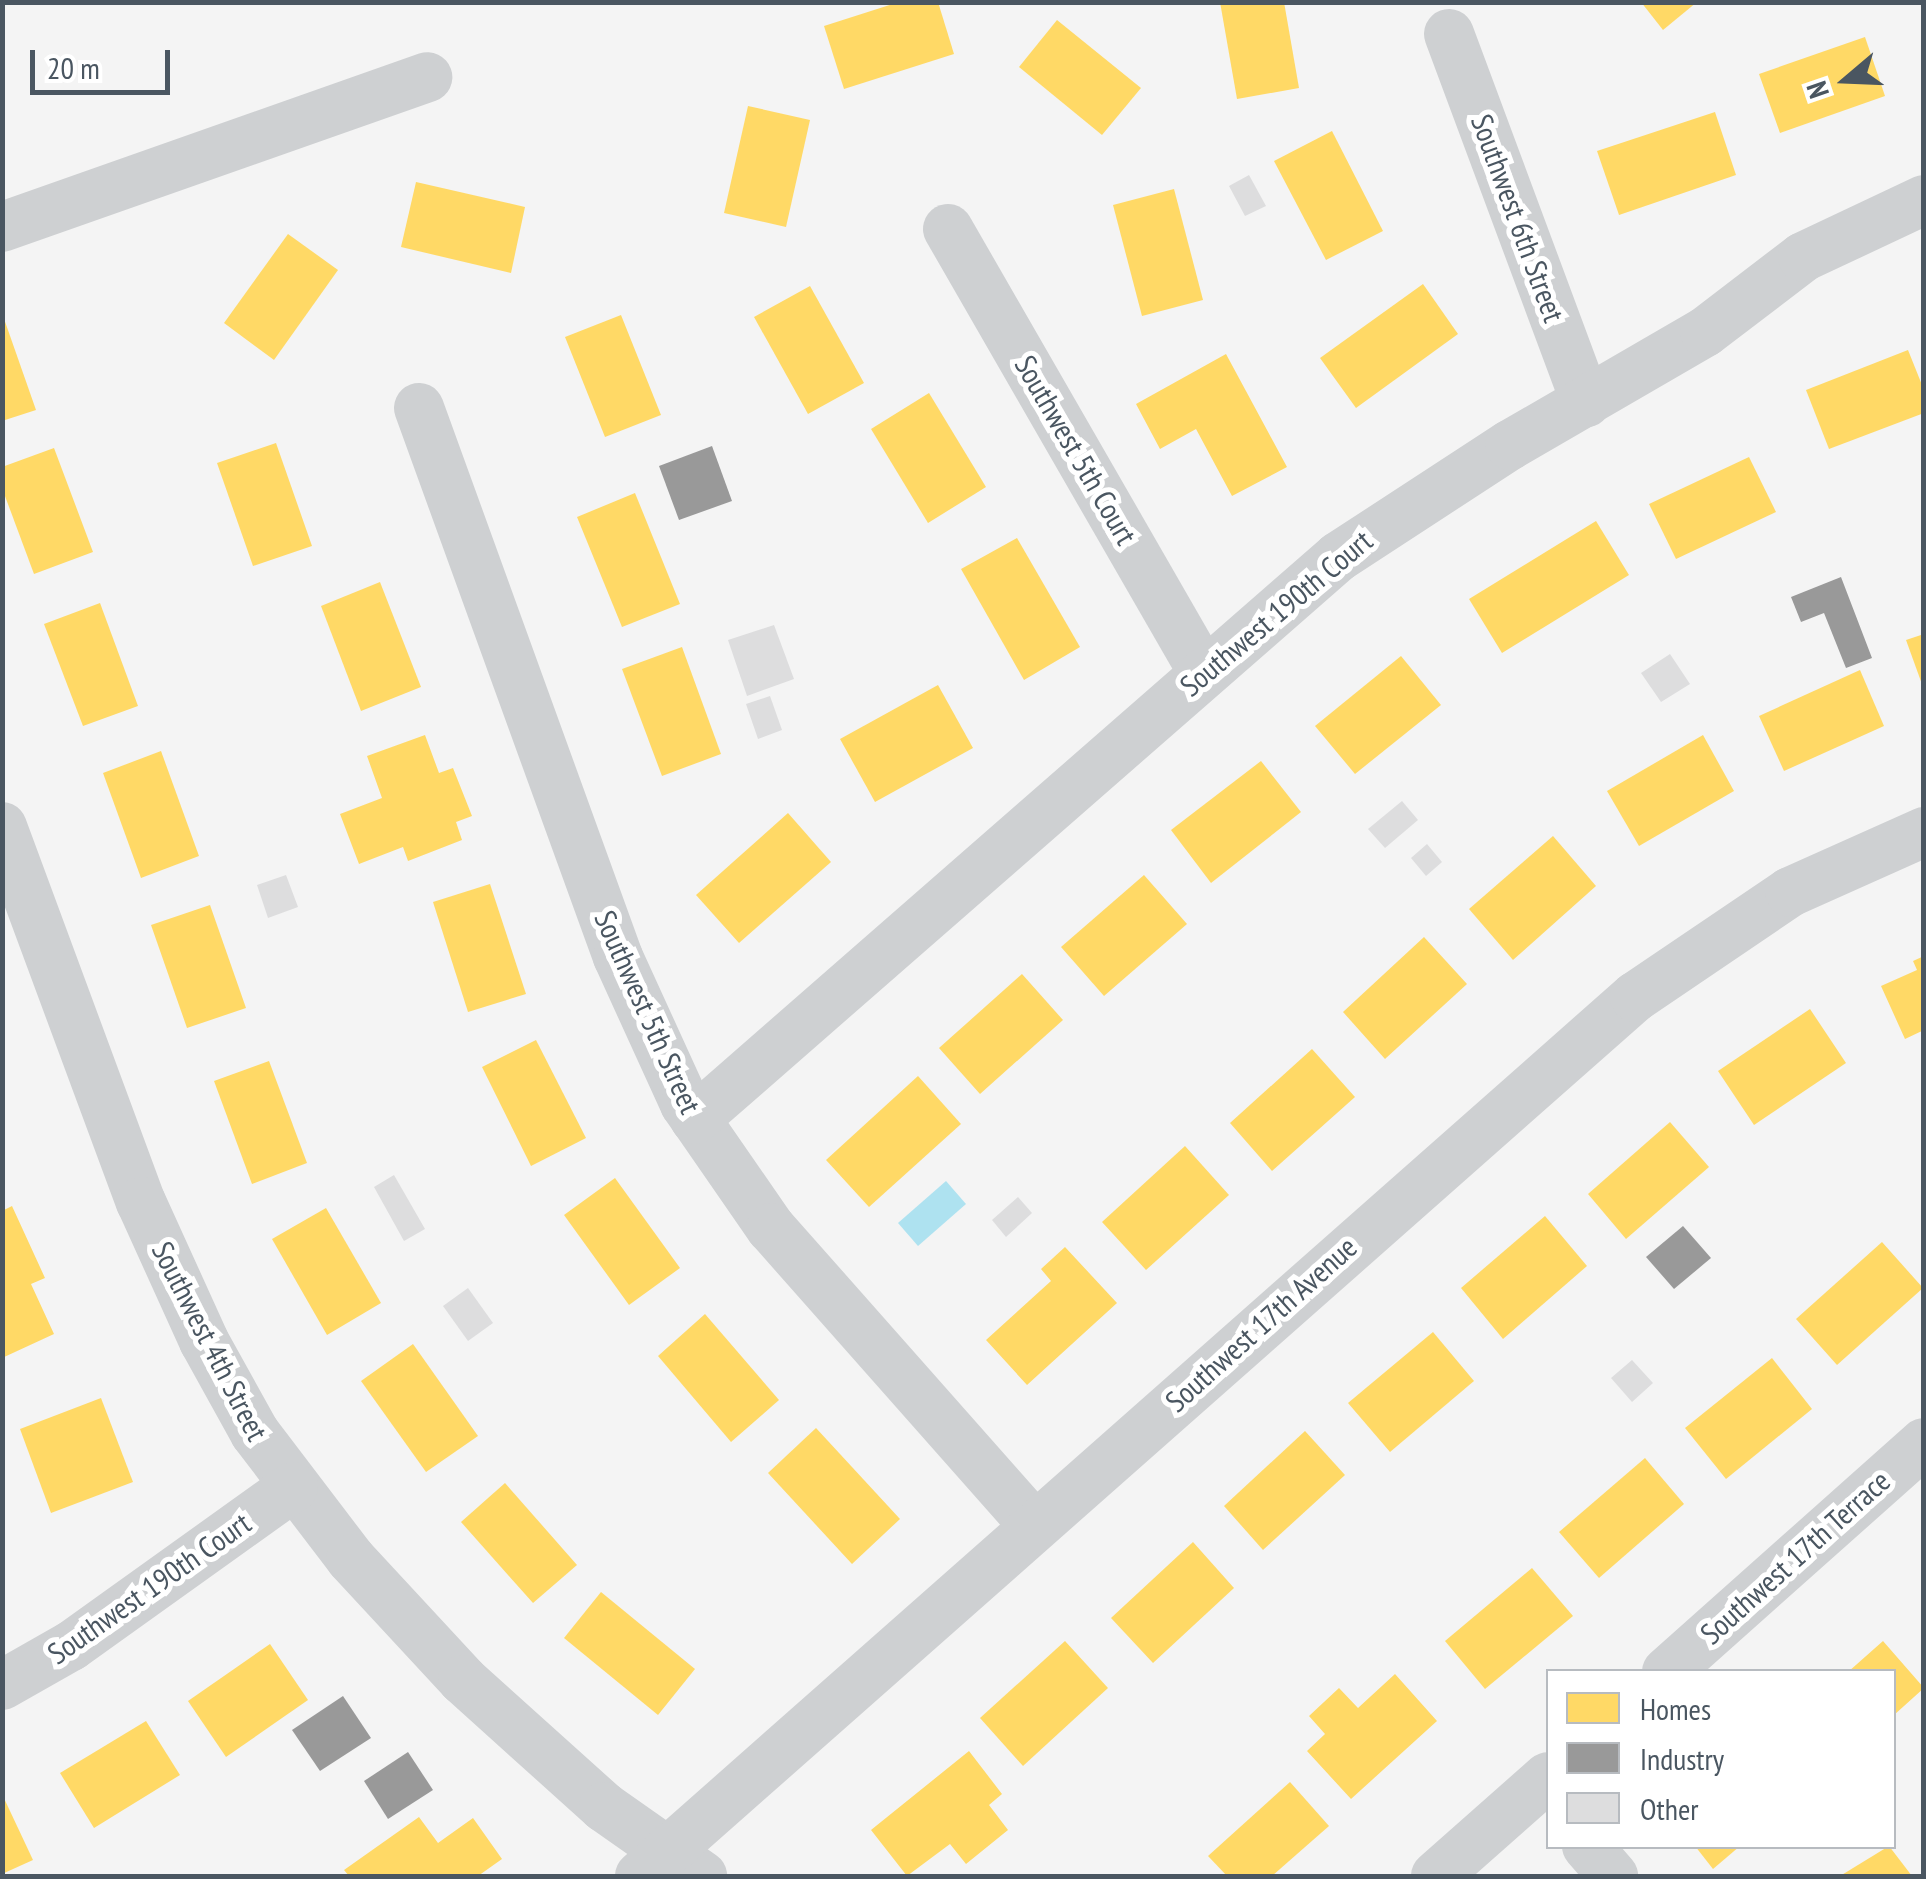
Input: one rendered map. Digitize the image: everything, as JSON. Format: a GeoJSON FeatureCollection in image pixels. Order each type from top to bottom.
{"type":"FeatureCollection","features":[{"type":"Feature","properties":{"kind":"street","name":"Southwest 6th Street"},"geometry":{"type":"LineString","coordinates":[[1450,34],[1586,402]]}},
{"type":"Feature","properties":{"kind":"street"},"geometry":{"type":"LineString","coordinates":[[2,227],[427,77]]}},
{"type":"Feature","properties":{"kind":"street","name":"Southwest 190th Court"},"geometry":{"type":"LineString","coordinates":[[694,1119],[1203,672],[1380,526],[1705,332],[1803,257],[1924,200]]}},
{"type":"Feature","properties":{"kind":"street","name":"Southwest 5th Court"},"geometry":{"type":"LineString","coordinates":[[948,229],[1203,672]]}},
{"type":"Feature","properties":{"kind":"street","name":"Southwest 5th Street"},"geometry":{"type":"LineString","coordinates":[[419,408],[618,958],[694,1119],[771,1228],[1034,1524]]}},
{"type":"Feature","properties":{"kind":"street","name":"Southwest 4th Street"},"geometry":{"type":"LineString","coordinates":[[2,827],[174,1279],[230,1391],[293,1487],[350,1559],[487,1704],[670,1869]]}},
{"type":"Feature","properties":{"kind":"street","name":"Southwest 17th Avenue"},"geometry":{"type":"LineString","coordinates":[[670,1869],[1034,1524],[1634,997],[1790,892],[1924,832]]}},
{"type":"Feature","properties":{"kind":"street","name":"Southwest 17th Terrace"},"geometry":{"type":"LineString","coordinates":[[1670,1669],[1924,1444]]}},
{"type":"Feature","properties":{"kind":"street","name":"Southwest 190th Court"},"geometry":{"type":"LineString","coordinates":[[2,1684],[72,1646],[293,1487]]}},
{"type":"Feature","properties":{"kind":"street"},"geometry":{"type":"LineString","coordinates":[[1436,1876],[1545,1788]]}},
{"type":"Feature","properties":{"kind":"street"},"geometry":{"type":"LineString","coordinates":[[1590,1849],[1612,1876]]}},
{"type":"Feature","properties":{"kind":"water"},"geometry":{"type":"Polygon","coordinates":[[[946,1181],[966,1204],[918,1246],[898,1223],[946,1181]]]}},
{"type":"Feature","properties":{"kind":"building: Homes"},"geometry":{"type":"Polygon","coordinates":[[[899,2],[938,2],[954,54],[844,89],[824,26],[899,2]]]}},
{"type":"Feature","properties":{"kind":"building: Homes"},"geometry":{"type":"Polygon","coordinates":[[[1220,2],[1284,2],[1299,88],[1237,99],[1220,2]]]}},
{"type":"Feature","properties":{"kind":"building: Homes"},"geometry":{"type":"Polygon","coordinates":[[[1641,2],[1697,2],[1663,30],[1641,2]]]}},
{"type":"Feature","properties":{"kind":"building: Homes"},"geometry":{"type":"Polygon","coordinates":[[[1057,20],[1141,88],[1102,135],[1019,67],[1057,20]]]}},
{"type":"Feature","properties":{"kind":"building: Homes"},"geometry":{"type":"Polygon","coordinates":[[[1865,37],[1885,96],[1780,133],[1759,74],[1865,37]]]}},
{"type":"Feature","properties":{"kind":"building: Homes"},"geometry":{"type":"Polygon","coordinates":[[[748,106],[810,120],[786,227],[724,213],[748,106]]]}},
{"type":"Feature","properties":{"kind":"building: Homes"},"geometry":{"type":"Polygon","coordinates":[[[1715,112],[1736,175],[1619,215],[1597,151],[1715,112]]]}},
{"type":"Feature","properties":{"kind":"building: Homes"},"geometry":{"type":"Polygon","coordinates":[[[1332,131],[1383,231],[1326,260],[1274,161],[1332,131]]]}},
{"type":"Feature","properties":{"kind":"building: Homes"},"geometry":{"type":"Polygon","coordinates":[[[416,182],[525,207],[511,273],[401,247],[416,182]]]}},
{"type":"Feature","properties":{"kind":"building: Homes"},"geometry":{"type":"Polygon","coordinates":[[[1174,189],[1203,300],[1142,316],[1113,205],[1174,189]]]}},
{"type":"Feature","properties":{"kind":"building: Homes"},"geometry":{"type":"Polygon","coordinates":[[[288,234],[338,270],[274,360],[224,323],[288,234]]]}},
{"type":"Feature","properties":{"kind":"building: Homes"},"geometry":{"type":"Polygon","coordinates":[[[1423,284],[1458,334],[1356,408],[1320,358],[1423,284]]]}},
{"type":"Feature","properties":{"kind":"building: Homes"},"geometry":{"type":"Polygon","coordinates":[[[810,286],[864,383],[808,414],[754,317],[810,286]]]}},
{"type":"Feature","properties":{"kind":"building: Homes"},"geometry":{"type":"Polygon","coordinates":[[[2,313],[36,410],[2,421],[2,313]]]}},
{"type":"Feature","properties":{"kind":"building: Homes"},"geometry":{"type":"Polygon","coordinates":[[[621,315],[661,415],[605,437],[565,337],[621,315]]]}},
{"type":"Feature","properties":{"kind":"building: Homes"},"geometry":{"type":"Polygon","coordinates":[[[1908,350],[1924,390],[1924,413],[1829,449],[1806,390],[1908,350]]]}},
{"type":"Feature","properties":{"kind":"building: Homes"},"geometry":{"type":"Polygon","coordinates":[[[1226,354],[1287,467],[1232,496],[1196,429],[1160,449],[1136,404],[1226,354]]]}},
{"type":"Feature","properties":{"kind":"building: Homes"},"geometry":{"type":"Polygon","coordinates":[[[929,393],[986,487],[928,523],[871,429],[929,393]]]}},
{"type":"Feature","properties":{"kind":"building: Homes"},"geometry":{"type":"Polygon","coordinates":[[[276,443],[312,546],[253,566],[217,463],[276,443]]]}},
{"type":"Feature","properties":{"kind":"building: Homes"},"geometry":{"type":"Polygon","coordinates":[[[54,448],[93,552],[34,574],[2,488],[2,467],[54,448]]]}},
{"type":"Feature","properties":{"kind":"building: Homes"},"geometry":{"type":"Polygon","coordinates":[[[1749,457],[1776,512],[1676,559],[1649,504],[1749,457]]]}},
{"type":"Feature","properties":{"kind":"building: Homes"},"geometry":{"type":"Polygon","coordinates":[[[635,493],[680,604],[622,627],[577,517],[635,493]]]}},
{"type":"Feature","properties":{"kind":"building: Homes"},"geometry":{"type":"Polygon","coordinates":[[[1596,521],[1629,575],[1502,653],[1469,599],[1596,521]]]}},
{"type":"Feature","properties":{"kind":"building: Homes"},"geometry":{"type":"Polygon","coordinates":[[[1017,538],[1080,647],[1024,680],[961,569],[1017,538]]]}},
{"type":"Feature","properties":{"kind":"building: Homes"},"geometry":{"type":"Polygon","coordinates":[[[380,582],[421,687],[361,711],[321,606],[380,582]]]}},
{"type":"Feature","properties":{"kind":"building: Homes"},"geometry":{"type":"Polygon","coordinates":[[[100,603],[138,706],[83,726],[44,624],[100,603]]]}},
{"type":"Feature","properties":{"kind":"building: Homes"},"geometry":{"type":"Polygon","coordinates":[[[1924,634],[1924,687],[1923,687],[1906,640],[1924,634]]]}},
{"type":"Feature","properties":{"kind":"building: Homes"},"geometry":{"type":"Polygon","coordinates":[[[682,647],[721,754],[662,776],[622,669],[682,647]]]}},
{"type":"Feature","properties":{"kind":"building: Homes"},"geometry":{"type":"Polygon","coordinates":[[[1401,656],[1441,705],[1355,774],[1315,726],[1401,656]]]}},
{"type":"Feature","properties":{"kind":"building: Homes"},"geometry":{"type":"Polygon","coordinates":[[[1860,670],[1884,726],[1784,771],[1759,716],[1860,670]]]}},
{"type":"Feature","properties":{"kind":"building: Homes"},"geometry":{"type":"Polygon","coordinates":[[[938,685],[973,748],[875,802],[840,739],[938,685]]]}},
{"type":"Feature","properties":{"kind":"building: Homes"},"geometry":{"type":"Polygon","coordinates":[[[425,735],[439,773],[453,768],[472,816],[456,822],[462,840],[408,861],[403,847],[359,864],[340,814],[382,798],[367,756],[425,735]]]}},
{"type":"Feature","properties":{"kind":"building: Homes"},"geometry":{"type":"Polygon","coordinates":[[[1703,735],[1734,791],[1639,846],[1607,791],[1703,735]]]}},
{"type":"Feature","properties":{"kind":"building: Homes"},"geometry":{"type":"Polygon","coordinates":[[[161,751],[199,856],[141,878],[103,773],[161,751]]]}},
{"type":"Feature","properties":{"kind":"building: Homes"},"geometry":{"type":"Polygon","coordinates":[[[1261,761],[1301,812],[1211,883],[1171,830],[1261,761]]]}},
{"type":"Feature","properties":{"kind":"building: Homes"},"geometry":{"type":"Polygon","coordinates":[[[788,813],[831,862],[739,943],[696,895],[788,813]]]}},
{"type":"Feature","properties":{"kind":"building: Homes"},"geometry":{"type":"Polygon","coordinates":[[[1553,836],[1596,886],[1513,960],[1469,909],[1553,836]]]}},
{"type":"Feature","properties":{"kind":"building: Homes"},"geometry":{"type":"Polygon","coordinates":[[[1144,875],[1187,924],[1104,996],[1061,947],[1144,875]]]}},
{"type":"Feature","properties":{"kind":"building: Homes"},"geometry":{"type":"Polygon","coordinates":[[[490,884],[526,994],[468,1012],[433,902],[490,884]]]}},
{"type":"Feature","properties":{"kind":"building: Homes"},"geometry":{"type":"Polygon","coordinates":[[[210,905],[246,1008],[187,1028],[151,925],[210,905]]]}},
{"type":"Feature","properties":{"kind":"building: Homes"},"geometry":{"type":"Polygon","coordinates":[[[1424,937],[1467,984],[1385,1059],[1343,1012],[1424,937]]]}},
{"type":"Feature","properties":{"kind":"building: Homes"},"geometry":{"type":"Polygon","coordinates":[[[1924,956],[1924,1030],[1905,1039],[1881,986],[1917,970],[1913,961],[1924,956]]]}},
{"type":"Feature","properties":{"kind":"building: Homes"},"geometry":{"type":"Polygon","coordinates":[[[1022,974],[1063,1020],[980,1094],[939,1048],[1022,974]]]}},
{"type":"Feature","properties":{"kind":"building: Homes"},"geometry":{"type":"Polygon","coordinates":[[[1810,1009],[1846,1063],[1754,1125],[1718,1071],[1810,1009]]]}},
{"type":"Feature","properties":{"kind":"building: Homes"},"geometry":{"type":"Polygon","coordinates":[[[536,1040],[586,1138],[531,1166],[482,1067],[536,1040]]]}},
{"type":"Feature","properties":{"kind":"building: Homes"},"geometry":{"type":"Polygon","coordinates":[[[1312,1049],[1355,1097],[1272,1171],[1230,1123],[1312,1049]]]}},
{"type":"Feature","properties":{"kind":"building: Homes"},"geometry":{"type":"Polygon","coordinates":[[[269,1061],[307,1163],[252,1184],[214,1081],[269,1061]]]}},
{"type":"Feature","properties":{"kind":"building: Homes"},"geometry":{"type":"Polygon","coordinates":[[[918,1076],[961,1124],[869,1207],[826,1160],[918,1076]]]}},
{"type":"Feature","properties":{"kind":"building: Homes"},"geometry":{"type":"Polygon","coordinates":[[[1670,1122],[1709,1167],[1626,1239],[1588,1194],[1670,1122]]]}},
{"type":"Feature","properties":{"kind":"building: Homes"},"geometry":{"type":"Polygon","coordinates":[[[1185,1146],[1229,1195],[1146,1270],[1102,1222],[1185,1146]]]}},
{"type":"Feature","properties":{"kind":"building: Homes"},"geometry":{"type":"Polygon","coordinates":[[[615,1178],[680,1268],[629,1305],[564,1215],[615,1178]]]}},
{"type":"Feature","properties":{"kind":"building: Homes"},"geometry":{"type":"Polygon","coordinates":[[[12,1206],[45,1278],[31,1284],[54,1334],[2,1358],[2,1211],[12,1206]]]}},
{"type":"Feature","properties":{"kind":"building: Homes"},"geometry":{"type":"Polygon","coordinates":[[[326,1208],[381,1303],[327,1335],[272,1239],[326,1208]]]}},
{"type":"Feature","properties":{"kind":"building: Homes"},"geometry":{"type":"Polygon","coordinates":[[[1545,1216],[1587,1266],[1503,1339],[1461,1288],[1545,1216]]]}},
{"type":"Feature","properties":{"kind":"building: Homes"},"geometry":{"type":"Polygon","coordinates":[[[1882,1242],[1923,1288],[1837,1365],[1796,1319],[1882,1242]]]}},
{"type":"Feature","properties":{"kind":"building: Homes"},"geometry":{"type":"Polygon","coordinates":[[[1065,1247],[1117,1303],[1027,1385],[986,1340],[1051,1281],[1041,1269],[1065,1247]]]}},
{"type":"Feature","properties":{"kind":"building: Homes"},"geometry":{"type":"Polygon","coordinates":[[[705,1314],[779,1400],[731,1442],[658,1356],[705,1314]]]}},
{"type":"Feature","properties":{"kind":"building: Homes"},"geometry":{"type":"Polygon","coordinates":[[[1433,1332],[1474,1381],[1390,1452],[1348,1403],[1433,1332]]]}},
{"type":"Feature","properties":{"kind":"building: Homes"},"geometry":{"type":"Polygon","coordinates":[[[413,1344],[478,1436],[426,1472],[361,1381],[413,1344]]]}},
{"type":"Feature","properties":{"kind":"building: Homes"},"geometry":{"type":"Polygon","coordinates":[[[1772,1358],[1812,1409],[1726,1479],[1685,1428],[1772,1358]]]}},
{"type":"Feature","properties":{"kind":"building: Homes"},"geometry":{"type":"Polygon","coordinates":[[[101,1398],[133,1482],[51,1513],[20,1429],[101,1398]]]}},
{"type":"Feature","properties":{"kind":"building: Homes"},"geometry":{"type":"Polygon","coordinates":[[[816,1428],[900,1519],[852,1564],[768,1473],[816,1428]]]}},
{"type":"Feature","properties":{"kind":"building: Homes"},"geometry":{"type":"Polygon","coordinates":[[[1305,1431],[1345,1475],[1263,1550],[1224,1506],[1305,1431]]]}},
{"type":"Feature","properties":{"kind":"building: Homes"},"geometry":{"type":"Polygon","coordinates":[[[1645,1458],[1684,1504],[1599,1578],[1559,1532],[1645,1458]]]}},
{"type":"Feature","properties":{"kind":"building: Homes"},"geometry":{"type":"Polygon","coordinates":[[[505,1483],[577,1565],[533,1603],[461,1522],[505,1483]]]}},
{"type":"Feature","properties":{"kind":"building: Homes"},"geometry":{"type":"Polygon","coordinates":[[[1193,1542],[1234,1588],[1153,1663],[1111,1618],[1193,1542]]]}},
{"type":"Feature","properties":{"kind":"building: Homes"},"geometry":{"type":"Polygon","coordinates":[[[1532,1568],[1573,1616],[1485,1689],[1445,1641],[1532,1568]]]}},
{"type":"Feature","properties":{"kind":"building: Homes"},"geometry":{"type":"Polygon","coordinates":[[[601,1592],[695,1669],[658,1715],[564,1638],[601,1592]]]}},
{"type":"Feature","properties":{"kind":"building: Homes"},"geometry":{"type":"Polygon","coordinates":[[[1065,1641],[1108,1688],[1023,1766],[980,1718],[1065,1641]]]}},
{"type":"Feature","properties":{"kind":"building: Homes"},"geometry":{"type":"Polygon","coordinates":[[[1883,1641],[1924,1688],[1896,1713],[1896,1669],[1851,1669],[1883,1641]]]}},
{"type":"Feature","properties":{"kind":"building: Homes"},"geometry":{"type":"Polygon","coordinates":[[[270,1644],[308,1700],[226,1757],[188,1701],[270,1644]]]}},
{"type":"Feature","properties":{"kind":"building: Homes"},"geometry":{"type":"Polygon","coordinates":[[[1395,1674],[1437,1721],[1351,1799],[1307,1751],[1325,1734],[1309,1716],[1339,1688],[1358,1708],[1395,1674]]]}},
{"type":"Feature","properties":{"kind":"building: Homes"},"geometry":{"type":"Polygon","coordinates":[[[146,1721],[180,1775],[94,1828],[60,1773],[146,1721]]]}},
{"type":"Feature","properties":{"kind":"building: Homes"},"geometry":{"type":"Polygon","coordinates":[[[969,1751],[1002,1794],[989,1805],[1008,1830],[966,1864],[950,1844],[907,1876],[871,1830],[969,1751]]]}},
{"type":"Feature","properties":{"kind":"building: Homes"},"geometry":{"type":"Polygon","coordinates":[[[1290,1782],[1329,1826],[1272,1876],[1227,1876],[1208,1856],[1290,1782]]]}},
{"type":"Feature","properties":{"kind":"building: Homes"},"geometry":{"type":"Polygon","coordinates":[[[2,1794],[33,1860],[2,1874],[2,1794]]]}},
{"type":"Feature","properties":{"kind":"building: Homes"},"geometry":{"type":"Polygon","coordinates":[[[419,1817],[438,1843],[473,1818],[502,1859],[478,1876],[349,1876],[344,1870],[419,1817]]]}},
{"type":"Feature","properties":{"kind":"building: Homes"},"geometry":{"type":"Polygon","coordinates":[[[1697,1849],[1736,1849],[1713,1869],[1697,1849]]]}},
{"type":"Feature","properties":{"kind":"building: Homes"},"geometry":{"type":"Polygon","coordinates":[[[1884,1849],[1891,1849],[1912,1876],[1840,1876],[1884,1849]]]}},
{"type":"Feature","properties":{"kind":"building: Industry"},"geometry":{"type":"Polygon","coordinates":[[[712,446],[732,501],[679,520],[659,466],[712,446]]]}},
{"type":"Feature","properties":{"kind":"building: Industry"},"geometry":{"type":"Polygon","coordinates":[[[1841,577],[1872,658],[1846,668],[1824,613],[1801,622],[1791,597],[1841,577]]]}},
{"type":"Feature","properties":{"kind":"building: Industry"},"geometry":{"type":"Polygon","coordinates":[[[1683,1226],[1711,1258],[1674,1289],[1646,1257],[1683,1226]]]}},
{"type":"Feature","properties":{"kind":"building: Industry"},"geometry":{"type":"Polygon","coordinates":[[[343,1696],[371,1738],[320,1771],[292,1730],[343,1696]]]}},
{"type":"Feature","properties":{"kind":"building: Industry"},"geometry":{"type":"Polygon","coordinates":[[[408,1752],[433,1790],[388,1819],[364,1781],[408,1752]]]}},
{"type":"Feature","properties":{"kind":"building: Other"},"geometry":{"type":"Polygon","coordinates":[[[1249,175],[1266,206],[1245,216],[1229,186],[1249,175]]]}},
{"type":"Feature","properties":{"kind":"building: Other"},"geometry":{"type":"Polygon","coordinates":[[[774,625],[794,679],[747,696],[728,640],[774,625]]]}},
{"type":"Feature","properties":{"kind":"building: Other"},"geometry":{"type":"Polygon","coordinates":[[[1670,654],[1690,684],[1661,702],[1641,673],[1670,654]]]}},
{"type":"Feature","properties":{"kind":"building: Other"},"geometry":{"type":"Polygon","coordinates":[[[770,696],[782,730],[758,739],[746,704],[770,696]]]}},
{"type":"Feature","properties":{"kind":"building: Other"},"geometry":{"type":"Polygon","coordinates":[[[1402,801],[1418,820],[1385,848],[1368,829],[1402,801]]]}},
{"type":"Feature","properties":{"kind":"building: Other"},"geometry":{"type":"Polygon","coordinates":[[[1427,844],[1442,862],[1426,876],[1411,858],[1427,844]]]}},
{"type":"Feature","properties":{"kind":"building: Other"},"geometry":{"type":"Polygon","coordinates":[[[286,875],[298,907],[268,918],[257,885],[286,875]]]}},
{"type":"Feature","properties":{"kind":"building: Other"},"geometry":{"type":"Polygon","coordinates":[[[394,1175],[425,1229],[404,1241],[374,1187],[394,1175]]]}},
{"type":"Feature","properties":{"kind":"building: Other"},"geometry":{"type":"Polygon","coordinates":[[[1018,1197],[1032,1213],[1006,1237],[992,1220],[1018,1197]]]}},
{"type":"Feature","properties":{"kind":"building: Other"},"geometry":{"type":"Polygon","coordinates":[[[468,1288],[493,1323],[468,1341],[443,1306],[468,1288]]]}},
{"type":"Feature","properties":{"kind":"building: Other"},"geometry":{"type":"Polygon","coordinates":[[[1632,1360],[1653,1383],[1632,1402],[1611,1378],[1632,1360]]]}}]}
